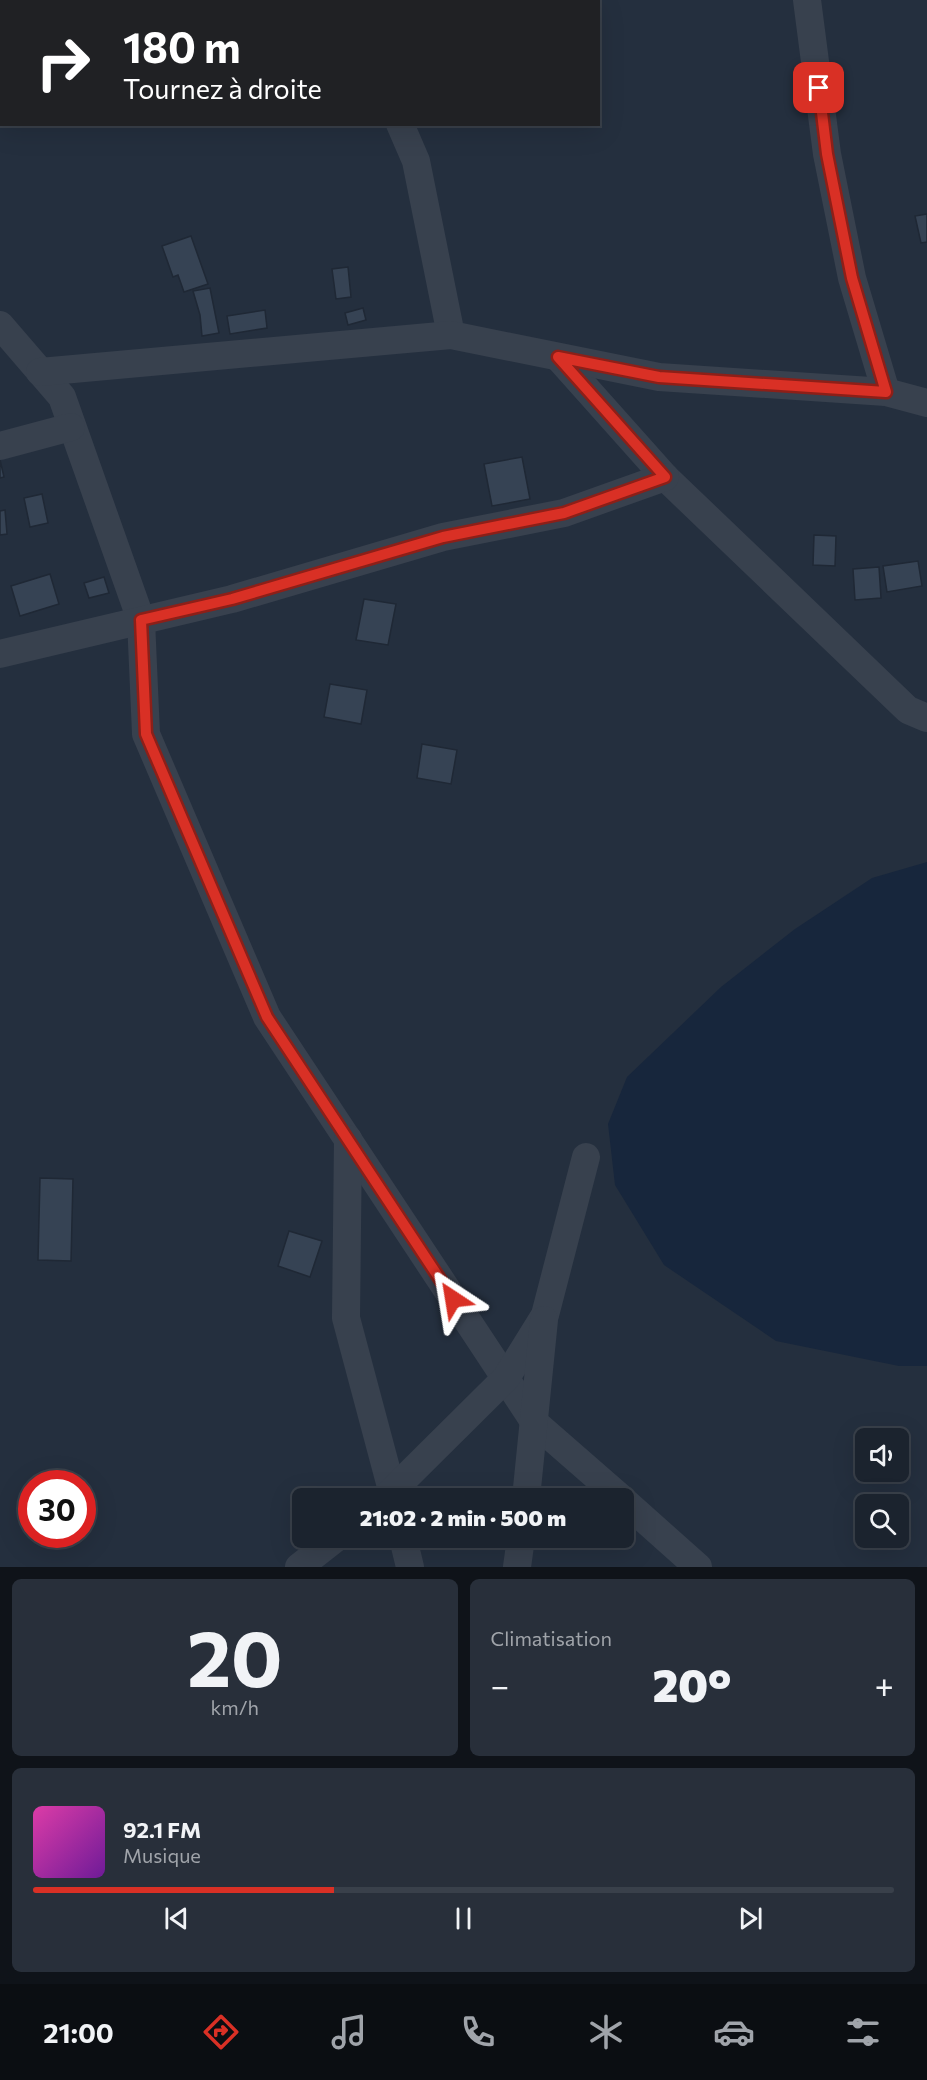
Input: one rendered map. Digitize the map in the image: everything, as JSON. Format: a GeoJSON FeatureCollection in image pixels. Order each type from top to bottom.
{"type":"FeatureCollection","features":[{"type":"Feature","properties":{"kind":"street"},"geometry":{"type":"LineString","coordinates":[[807,0],[827,154],[852,278],[886,392]]}},
{"type":"Feature","properties":{"kind":"street"},"geometry":{"type":"LineString","coordinates":[[401,126],[416,161],[451,335]]}},
{"type":"Feature","properties":{"kind":"street"},"geometry":{"type":"LineString","coordinates":[[0,325],[62,397],[141,620],[146,734],[267,1017],[535,1423],[610,1488]]}},
{"type":"Feature","properties":{"kind":"street"},"geometry":{"type":"LineString","coordinates":[[40,372],[451,335],[659,377],[886,392],[927,403]]}},
{"type":"Feature","properties":{"kind":"street"},"geometry":{"type":"LineString","coordinates":[[558,357],[665,477],[908,710],[927,718]]}},
{"type":"Feature","properties":{"kind":"street"},"geometry":{"type":"LineString","coordinates":[[0,446],[71,427]]}},
{"type":"Feature","properties":{"kind":"street"},"geometry":{"type":"LineString","coordinates":[[0,654],[232,599],[443,537],[564,513],[665,477]]}},
{"type":"Feature","properties":{"kind":"street"},"geometry":{"type":"LineString","coordinates":[[348,1139],[346,1318],[389,1488]]}},
{"type":"Feature","properties":{"kind":"street"},"geometry":{"type":"LineString","coordinates":[[527,1488],[545,1315],[586,1157]]}},
{"type":"Feature","properties":{"kind":"street"},"geometry":{"type":"LineString","coordinates":[[399,1488],[506,1378],[545,1315]]}},
{"type":"Feature","properties":{"kind":"street"},"geometry":{"type":"LineString","coordinates":[[634,1511],[698,1567]]}},
{"type":"Feature","properties":{"kind":"street"},"geometry":{"type":"LineString","coordinates":[[299,1567],[323,1548]]}},
{"type":"Feature","properties":{"kind":"street"},"geometry":{"type":"LineString","coordinates":[[405,1548],[410,1567]]}},
{"type":"Feature","properties":{"kind":"street"},"geometry":{"type":"LineString","coordinates":[[517,1567],[520,1548]]}},
{"type":"Feature","properties":{"kind":"water"},"geometry":{"type":"Polygon","coordinates":[[[927,862],[927,1366],[899,1366],[776,1341],[664,1265],[615,1185],[608,1124],[627,1077],[721,987],[795,929],[872,878],[927,862]]]}},
{"type":"Feature","properties":{"kind":"building"},"geometry":{"type":"Polygon","coordinates":[[[927,214],[927,242],[921,243],[915,216],[927,214]]]}},
{"type":"Feature","properties":{"kind":"building"},"geometry":{"type":"Polygon","coordinates":[[[191,236],[208,284],[184,292],[178,275],[173,277],[162,246],[191,236]]]}},
{"type":"Feature","properties":{"kind":"building"},"geometry":{"type":"Polygon","coordinates":[[[348,267],[351,297],[336,299],[332,269],[348,267]]]}},
{"type":"Feature","properties":{"kind":"building"},"geometry":{"type":"Polygon","coordinates":[[[210,288],[219,333],[202,336],[200,315],[193,291],[210,288]]]}},
{"type":"Feature","properties":{"kind":"building"},"geometry":{"type":"Polygon","coordinates":[[[363,308],[366,320],[348,325],[345,313],[363,308]]]}},
{"type":"Feature","properties":{"kind":"building"},"geometry":{"type":"Polygon","coordinates":[[[265,310],[267,328],[230,334],[227,316],[265,310]]]}},
{"type":"Feature","properties":{"kind":"building"},"geometry":{"type":"Polygon","coordinates":[[[522,457],[530,499],[492,506],[484,464],[522,457]]]}},
{"type":"Feature","properties":{"kind":"building"},"geometry":{"type":"Polygon","coordinates":[[[0,460],[4,477],[0,478],[0,460]]]}},
{"type":"Feature","properties":{"kind":"building"},"geometry":{"type":"Polygon","coordinates":[[[42,494],[48,523],[30,527],[24,498],[42,494]]]}},
{"type":"Feature","properties":{"kind":"building"},"geometry":{"type":"Polygon","coordinates":[[[5,510],[7,534],[0,535],[0,511],[5,510]]]}},
{"type":"Feature","properties":{"kind":"building"},"geometry":{"type":"Polygon","coordinates":[[[814,535],[836,536],[835,566],[813,565],[814,535]]]}},
{"type":"Feature","properties":{"kind":"building"},"geometry":{"type":"Polygon","coordinates":[[[918,561],[922,586],[887,592],[883,566],[918,561]]]}},
{"type":"Feature","properties":{"kind":"building"},"geometry":{"type":"Polygon","coordinates":[[[879,567],[881,598],[855,600],[853,569],[879,567]]]}},
{"type":"Feature","properties":{"kind":"building"},"geometry":{"type":"Polygon","coordinates":[[[50,574],[59,604],[20,616],[11,586],[50,574]]]}},
{"type":"Feature","properties":{"kind":"building"},"geometry":{"type":"Polygon","coordinates":[[[104,577],[109,593],[89,598],[84,583],[104,577]]]}},
{"type":"Feature","properties":{"kind":"building"},"geometry":{"type":"Polygon","coordinates":[[[364,599],[396,604],[388,645],[356,640],[364,599]]]}},
{"type":"Feature","properties":{"kind":"building"},"geometry":{"type":"Polygon","coordinates":[[[330,684],[367,690],[361,724],[324,717],[330,684]]]}},
{"type":"Feature","properties":{"kind":"building"},"geometry":{"type":"Polygon","coordinates":[[[422,744],[457,750],[451,784],[417,778],[422,744]]]}},
{"type":"Feature","properties":{"kind":"building"},"geometry":{"type":"Polygon","coordinates":[[[40,1178],[73,1179],[71,1261],[38,1260],[40,1178]]]}},
{"type":"Feature","properties":{"kind":"building"},"geometry":{"type":"Polygon","coordinates":[[[289,1231],[322,1241],[310,1277],[278,1266],[289,1231]]]}},
{"type":"Feature","properties":{"kind":"route"},"geometry":{"type":"LineString","coordinates":[[453,1299],[267,1017],[146,734],[141,620],[232,599],[443,537],[564,513],[665,477],[558,357],[659,377],[886,392],[852,278],[827,154],[819,88]]}}]}
